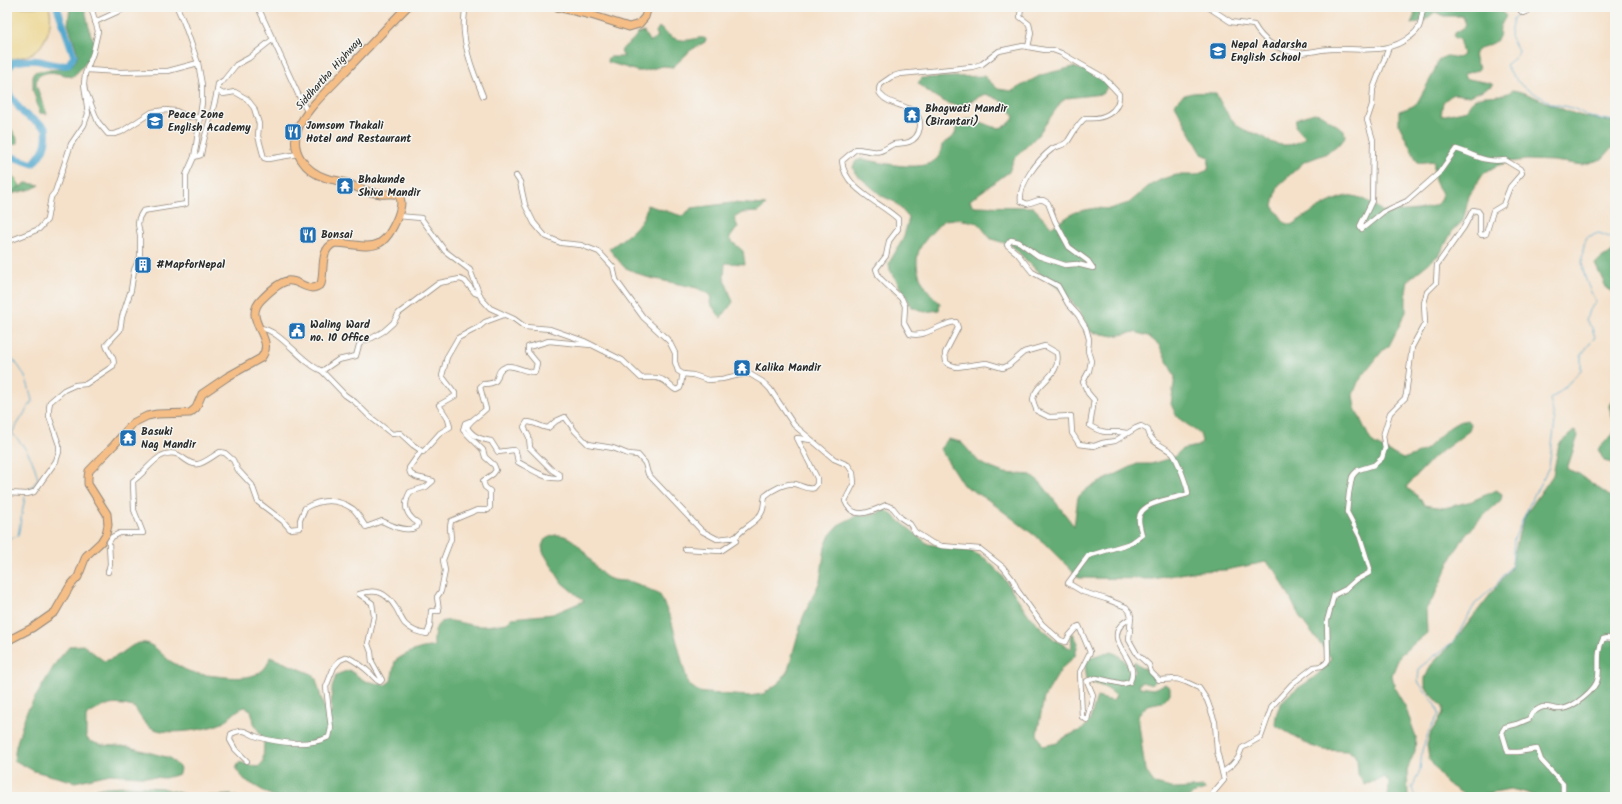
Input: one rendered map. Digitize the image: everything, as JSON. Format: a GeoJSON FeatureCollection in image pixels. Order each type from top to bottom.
{"type":"FeatureCollection","features":[{"type":"Feature","properties":{"kind":"highway","name":"Siddhartha Highway"},"geometry":{"type":"LineString","coordinates":[[298,154],[296,136],[298,129],[308,113],[318,100],[407,7]]}},
{"type":"Feature","properties":{"kind":"highway"},"geometry":{"type":"LineString","coordinates":[[557,7],[591,15],[629,27],[639,24],[645,17],[648,7]]}},
{"type":"Feature","properties":{"kind":"highway"},"geometry":{"type":"LineString","coordinates":[[7,641],[32,628],[55,612],[70,586],[78,576],[86,556],[101,542],[106,534],[108,525],[107,514],[88,484],[89,471],[133,423],[147,416],[158,414],[190,413],[196,408],[202,394],[227,377],[261,358],[264,354],[266,344],[254,316],[255,307],[261,299],[280,283],[289,281],[313,289],[318,287],[323,279],[324,258],[327,247],[335,243],[373,246],[387,238],[398,216],[401,203],[400,197],[395,194],[382,194],[364,191],[340,181],[325,178],[310,170],[300,160],[298,154]]}},
{"type":"Feature","properties":{"kind":"street"},"geometry":{"type":"LineString","coordinates":[[7,242],[39,229],[47,220],[51,197],[55,192],[71,144],[84,125],[88,114],[84,84],[98,31],[91,7]]}},
{"type":"Feature","properties":{"kind":"street"},"geometry":{"type":"LineString","coordinates":[[95,22],[128,7]]}},
{"type":"Feature","properties":{"kind":"street"},"geometry":{"type":"LineString","coordinates":[[7,493],[27,494],[34,492],[56,462],[59,452],[59,445],[49,416],[48,408],[50,402],[64,390],[75,385],[86,384],[113,366],[113,356],[106,345],[120,330],[122,317],[131,290],[134,270],[140,257],[141,245],[138,224],[139,218],[143,211],[186,204],[186,175],[194,156],[200,117],[202,85],[198,63],[177,7]]}},
{"type":"Feature","properties":{"kind":"street"},"geometry":{"type":"LineString","coordinates":[[258,7],[308,113]]}},
{"type":"Feature","properties":{"kind":"street"},"geometry":{"type":"LineString","coordinates":[[465,7],[465,39],[471,65],[483,96]]}},
{"type":"Feature","properties":{"kind":"street"},"geometry":{"type":"LineString","coordinates":[[1021,7],[1019,13],[1020,17],[1029,24],[1031,33],[1028,48]]}},
{"type":"Feature","properties":{"kind":"street"},"geometry":{"type":"LineString","coordinates":[[1208,7],[1230,22],[1254,25],[1262,38],[1270,43],[1292,52],[1301,53],[1313,50],[1333,49],[1373,50],[1397,45],[1410,37],[1417,30],[1422,20],[1424,7]]}},
{"type":"Feature","properties":{"kind":"street"},"geometry":{"type":"LineString","coordinates":[[1517,7],[1523,13],[1528,11],[1529,7]]}},
{"type":"Feature","properties":{"kind":"street"},"geometry":{"type":"LineString","coordinates":[[194,156],[201,155],[218,91],[218,84],[224,80],[236,65],[273,39]]}},
{"type":"Feature","properties":{"kind":"street"},"geometry":{"type":"LineString","coordinates":[[1127,433],[1106,433],[1090,426],[1094,400],[1088,393],[1083,382],[1089,371],[1091,361],[1088,350],[1089,339],[1086,328],[1078,315],[1068,304],[1058,286],[1032,272],[1017,253],[1007,245],[1012,240],[1019,242],[1038,256],[1065,266],[1077,264],[1093,268],[1088,261],[1069,247],[1054,221],[1048,203],[1043,200],[1039,200],[1027,204],[1021,201],[1020,195],[1024,182],[1039,160],[1058,145],[1064,145],[1077,124],[1084,118],[1091,119],[1104,117],[1114,111],[1119,101],[1119,94],[1103,77],[1061,54],[1053,50],[1028,48],[1023,46],[999,51],[982,64],[972,67],[900,74],[886,80],[881,84],[881,95],[893,103],[910,108],[915,112],[920,121],[919,132],[911,142],[906,144],[895,144],[880,151],[856,150],[842,161],[842,170],[856,188],[898,219],[898,229],[889,241],[886,256],[876,269],[879,277],[890,290],[902,299],[905,306],[904,323],[910,334],[918,335],[947,322],[956,322],[958,328],[945,353],[946,362],[957,367],[986,363],[1003,368],[1009,365],[1024,352],[1045,346],[1050,348],[1057,353],[1059,360],[1048,379],[1037,390],[1033,400],[1037,412],[1049,418],[1071,416],[1072,433],[1079,444],[1094,446],[1115,441],[1141,426],[1148,430],[1149,435],[1160,446],[1173,454],[1188,487],[1188,494],[1150,505],[1141,512],[1138,520],[1142,535],[1131,543],[1088,556],[1068,583],[1083,592],[1123,605],[1130,612],[1129,640],[1137,654],[1149,665],[1151,672],[1159,680],[1177,679],[1199,688],[1207,700],[1215,722],[1217,751],[1224,780],[1211,797]]}},
{"type":"Feature","properties":{"kind":"street"},"geometry":{"type":"LineString","coordinates":[[1223,772],[1238,758],[1242,748],[1261,737],[1272,706],[1292,684],[1314,667],[1322,666],[1328,660],[1327,621],[1334,594],[1346,589],[1356,580],[1369,573],[1370,569],[1360,537],[1347,512],[1352,477],[1358,470],[1374,465],[1382,458],[1385,448],[1383,436],[1390,413],[1405,398],[1406,395],[1412,347],[1425,323],[1424,302],[1427,292],[1436,283],[1437,265],[1464,227],[1473,210],[1478,211],[1480,214],[1480,234],[1486,234],[1493,211],[1503,205],[1510,186],[1522,173],[1520,169],[1505,160],[1497,162],[1483,160],[1456,149],[1439,173],[1407,200],[1383,212],[1362,229],[1360,226],[1372,201],[1373,140],[1367,120],[1372,106],[1373,89],[1388,47]]}},
{"type":"Feature","properties":{"kind":"street"},"geometry":{"type":"LineString","coordinates":[[87,70],[96,72],[168,70],[198,63]]}},
{"type":"Feature","properties":{"kind":"street"},"geometry":{"type":"LineString","coordinates":[[85,90],[98,122],[108,134],[121,132],[152,112],[176,111],[188,117],[200,117]]}},
{"type":"Feature","properties":{"kind":"street"},"geometry":{"type":"LineString","coordinates":[[218,91],[223,94],[235,92],[247,99],[252,104],[259,124],[258,136],[264,158],[268,159],[298,154]]}},
{"type":"Feature","properties":{"kind":"street"},"geometry":{"type":"LineString","coordinates":[[516,176],[520,182],[525,205],[534,223],[546,236],[561,243],[581,245],[599,252],[612,267],[616,280],[643,317],[669,341],[675,353],[675,362],[678,371],[683,374],[693,375],[708,380],[722,379],[748,373],[763,382],[770,389],[794,425],[834,459],[848,465],[853,473],[854,483],[845,501],[856,513],[866,513],[886,506],[893,508],[901,518],[910,524],[915,532],[932,542],[942,546],[980,549],[1003,567],[1013,580],[1015,588],[1027,605],[1042,624],[1060,640],[1066,642],[1069,636],[1079,626],[1090,652],[1080,672],[1082,717],[1087,720],[1093,695],[1088,681],[1096,678],[1123,684],[1130,682],[1133,676],[1133,668],[1118,644],[1117,632],[1122,624],[1131,617]]}},
{"type":"Feature","properties":{"kind":"street"},"geometry":{"type":"LineString","coordinates":[[398,216],[421,218],[445,250],[470,270],[480,295],[490,308],[514,319],[524,327],[550,329],[591,345],[622,360],[641,378],[656,378],[665,381],[676,390],[680,388],[683,374]]}},
{"type":"Feature","properties":{"kind":"street"},"geometry":{"type":"LineString","coordinates":[[322,371],[338,360],[356,356],[359,345],[363,341],[384,331],[393,323],[399,313],[439,283],[460,279],[465,281],[475,293],[480,295]]}},
{"type":"Feature","properties":{"kind":"street"},"geometry":{"type":"LineString","coordinates":[[108,572],[110,564],[109,542],[112,537],[120,533],[143,533],[134,510],[133,481],[142,475],[160,456],[170,453],[179,454],[189,462],[198,464],[220,452],[226,453],[233,460],[238,470],[252,485],[258,502],[283,521],[290,529],[300,528],[300,520],[305,508],[323,500],[337,502],[354,510],[366,527],[382,521],[396,528],[414,529],[417,527],[418,523],[412,519],[407,511],[405,500],[410,492],[426,487],[433,481],[416,477],[410,473],[409,468],[421,451],[422,452],[440,433],[450,426],[448,419],[439,405],[455,396],[455,393],[442,376],[444,364],[453,344],[458,338],[480,327],[485,322],[504,315]]}},
{"type":"Feature","properties":{"kind":"street"},"geometry":{"type":"LineString","coordinates":[[260,328],[272,333],[288,344],[298,355],[322,371],[345,395],[355,402],[385,430],[392,434],[400,433],[421,451]]}},
{"type":"Feature","properties":{"kind":"street"},"geometry":{"type":"LineString","coordinates":[[247,761],[235,749],[230,740],[231,734],[238,731],[246,731],[256,736],[295,743],[319,742],[329,737],[332,728],[326,687],[334,667],[340,660],[347,657],[369,672],[376,680],[380,682],[382,680],[372,662],[368,644],[374,616],[372,603],[359,594],[369,590],[377,591],[385,596],[395,607],[405,624],[419,633],[427,634],[430,626],[431,611],[439,611],[436,597],[441,591],[445,571],[442,560],[451,539],[451,522],[477,510],[488,510],[490,507],[490,491],[485,487],[484,481],[496,470],[494,465],[485,457],[483,450],[463,430],[465,423],[481,414],[486,409],[480,387],[483,384],[492,384],[496,381],[500,370],[505,366],[535,372],[536,363],[528,352],[528,347],[549,341],[591,345]]}},
{"type":"Feature","properties":{"kind":"street"},"geometry":{"type":"LineString","coordinates":[[470,421],[467,427],[471,433],[482,440],[491,441],[498,452],[514,450],[516,452],[518,462],[555,479],[560,478],[560,475],[552,470],[530,448],[530,437],[524,427],[527,422],[534,422],[542,427],[548,428],[556,421],[565,417],[575,431],[588,444],[613,448],[628,454],[638,455],[646,463],[648,474],[702,531],[717,539],[736,536]]}},
{"type":"Feature","properties":{"kind":"street"},"geometry":{"type":"LineString","coordinates":[[686,549],[721,551],[736,541],[736,536],[740,531],[756,519],[763,510],[765,496],[772,490],[793,483],[809,489],[814,488],[817,484],[817,478],[797,438],[812,440]]}},
{"type":"Feature","properties":{"kind":"street"},"geometry":{"type":"LineString","coordinates":[[1563,797],[1563,784],[1541,760],[1538,750],[1508,752],[1502,732],[1505,727],[1529,719],[1532,713],[1543,707],[1562,709],[1587,696],[1597,683],[1600,668],[1598,654],[1600,644],[1603,639],[1608,638],[1615,641]]}},
{"type":"Feature","properties":{"kind":"green space"},"geometry":{"type":"Polygon","coordinates":[[[70,7],[84,7],[90,33],[94,40],[93,51],[87,61],[72,77],[49,72],[37,78],[36,85],[47,114],[40,113],[33,90],[33,73],[66,68],[76,61],[78,54],[68,24],[70,7]]]}},
{"type":"Feature","properties":{"kind":"green space"},"geometry":{"type":"Polygon","coordinates":[[[1410,7],[1498,7],[1506,16],[1500,26],[1497,40],[1476,52],[1475,59],[1480,67],[1478,70],[1464,74],[1465,78],[1490,83],[1493,85],[1470,96],[1453,94],[1443,102],[1441,116],[1467,110],[1475,99],[1501,95],[1513,90],[1579,115],[1615,122],[1615,148],[1612,148],[1602,159],[1582,165],[1554,161],[1526,160],[1509,162],[1496,166],[1484,173],[1469,196],[1463,221],[1453,230],[1440,254],[1408,280],[1406,312],[1389,346],[1383,350],[1358,382],[1353,395],[1355,408],[1370,439],[1374,444],[1403,459],[1426,449],[1446,430],[1455,424],[1467,420],[1471,425],[1469,431],[1434,457],[1406,487],[1421,499],[1424,505],[1444,508],[1472,501],[1496,490],[1502,494],[1501,500],[1479,520],[1461,541],[1434,597],[1426,609],[1427,633],[1400,655],[1392,675],[1395,689],[1405,706],[1416,737],[1415,751],[1407,770],[1408,797],[1388,797],[1389,782],[1384,777],[1365,785],[1358,774],[1357,760],[1354,754],[1347,751],[1325,750],[1311,746],[1275,725],[1276,714],[1285,699],[1319,673],[1331,658],[1301,619],[1276,571],[1266,562],[1226,570],[1197,571],[1153,579],[1079,578],[1043,542],[987,499],[963,485],[940,449],[948,439],[961,442],[979,462],[991,468],[1004,473],[1031,475],[1041,483],[1074,526],[1078,497],[1088,488],[1137,464],[1151,464],[1174,457],[1182,449],[1199,446],[1202,441],[1200,434],[1177,417],[1171,404],[1175,377],[1159,345],[1148,336],[1135,332],[1114,336],[1091,332],[1077,308],[1063,292],[1040,274],[1011,245],[991,239],[978,223],[958,219],[944,220],[925,240],[919,251],[917,259],[918,268],[920,276],[928,291],[940,303],[939,310],[925,312],[912,307],[890,270],[889,263],[903,239],[909,218],[895,202],[882,196],[855,173],[853,167],[856,161],[862,159],[904,166],[926,164],[935,161],[940,154],[942,145],[954,136],[962,121],[971,119],[990,126],[1002,127],[1014,118],[1010,109],[1003,102],[985,94],[957,106],[945,102],[932,95],[918,83],[922,78],[984,76],[998,89],[1012,91],[1041,75],[1073,67],[1093,73],[1111,83],[1102,94],[1067,98],[1061,102],[1038,135],[1014,159],[1009,172],[970,200],[972,206],[1033,207],[1052,227],[1075,212],[1096,208],[1109,209],[1129,203],[1149,186],[1162,179],[1176,175],[1196,175],[1208,170],[1209,157],[1202,154],[1175,105],[1182,96],[1187,94],[1216,93],[1231,119],[1238,126],[1244,130],[1264,137],[1271,142],[1282,145],[1299,142],[1302,140],[1305,137],[1295,126],[1296,119],[1314,113],[1320,114],[1344,130],[1345,136],[1342,142],[1325,154],[1304,162],[1278,186],[1273,206],[1285,223],[1291,225],[1322,206],[1347,196],[1353,196],[1365,200],[1383,212],[1408,211],[1428,208],[1436,205],[1441,200],[1442,194],[1435,181],[1434,161],[1418,163],[1399,125],[1399,111],[1411,107],[1417,103],[1433,74],[1438,61],[1446,56],[1458,58],[1463,54],[1459,39],[1455,38],[1453,35],[1466,25],[1462,16],[1444,16],[1435,12],[1424,21],[1411,24],[1415,14],[1410,7]]]}},
{"type":"Feature","properties":{"kind":"green space"},"geometry":{"type":"Polygon","coordinates":[[[659,27],[667,34],[679,40],[700,38],[706,39],[705,42],[691,50],[673,67],[663,66],[637,71],[608,62],[607,59],[610,57],[624,57],[621,52],[622,50],[637,34],[644,32],[649,41],[652,41],[658,37],[656,32],[659,27]]]}},
{"type":"Feature","properties":{"kind":"green space"},"geometry":{"type":"Polygon","coordinates":[[[7,122],[17,138],[17,144],[9,145],[7,122]]]}},
{"type":"Feature","properties":{"kind":"green space"},"geometry":{"type":"Polygon","coordinates":[[[7,172],[15,178],[20,186],[12,192],[7,193],[7,172]]]}},
{"type":"Feature","properties":{"kind":"green space"},"geometry":{"type":"Polygon","coordinates":[[[26,183],[40,185],[32,189],[7,195],[7,193],[12,192],[26,183]]]}},
{"type":"Feature","properties":{"kind":"green space"},"geometry":{"type":"Polygon","coordinates":[[[732,203],[766,205],[758,212],[742,213],[734,218],[738,227],[729,239],[743,251],[745,264],[725,263],[724,278],[733,302],[721,318],[710,303],[711,295],[697,288],[646,277],[624,267],[609,249],[627,236],[638,225],[647,205],[682,216],[692,208],[732,203]]]}},
{"type":"Feature","properties":{"kind":"green space"},"geometry":{"type":"Polygon","coordinates":[[[1615,249],[1615,293],[1607,289],[1595,264],[1615,249]]]}},
{"type":"Feature","properties":{"kind":"green space"},"geometry":{"type":"Polygon","coordinates":[[[1615,393],[1615,426],[1609,406],[1615,393]]]}},
{"type":"Feature","properties":{"kind":"green space"},"geometry":{"type":"Polygon","coordinates":[[[1615,429],[1615,464],[1604,461],[1598,449],[1613,434],[1615,429]]]}},
{"type":"Feature","properties":{"kind":"green space"},"geometry":{"type":"Polygon","coordinates":[[[1575,430],[1578,436],[1567,469],[1579,474],[1615,500],[1615,797],[1537,797],[1510,789],[1468,797],[1446,783],[1429,759],[1427,745],[1431,732],[1443,714],[1443,707],[1428,691],[1425,685],[1425,678],[1431,665],[1455,640],[1511,568],[1519,533],[1526,514],[1553,475],[1559,444],[1575,430]]]}},
{"type":"Feature","properties":{"kind":"green space"},"geometry":{"type":"Polygon","coordinates":[[[886,510],[928,544],[971,551],[986,559],[1001,574],[1030,617],[1055,640],[1072,649],[1071,635],[1073,633],[1078,643],[1075,656],[1062,668],[1044,698],[1037,734],[1043,746],[1057,743],[1065,737],[1083,729],[1090,720],[1097,697],[1113,701],[1116,696],[1110,690],[1087,681],[1085,665],[1091,657],[1112,651],[1123,659],[1133,673],[1135,671],[1133,664],[1135,661],[1141,668],[1145,668],[1150,672],[1155,681],[1152,685],[1142,682],[1139,684],[1140,687],[1153,689],[1165,684],[1170,688],[1170,694],[1162,702],[1147,705],[1138,716],[1145,770],[1155,784],[1176,789],[1204,787],[1205,790],[1192,794],[1189,797],[274,797],[245,780],[236,769],[239,762],[258,767],[263,762],[264,741],[254,723],[251,710],[245,707],[238,710],[222,723],[215,726],[177,732],[167,732],[149,727],[134,707],[126,705],[109,705],[86,716],[86,736],[89,741],[101,745],[129,747],[170,758],[180,768],[179,774],[165,778],[110,774],[75,782],[34,771],[14,760],[16,746],[26,713],[57,661],[70,646],[83,645],[104,661],[119,655],[133,645],[145,643],[149,644],[170,661],[186,670],[201,674],[231,677],[248,677],[255,675],[262,671],[267,665],[270,657],[312,674],[316,679],[323,705],[331,715],[332,688],[336,675],[349,670],[365,681],[385,685],[391,681],[395,661],[413,651],[434,647],[434,634],[437,626],[442,622],[448,621],[482,626],[494,625],[507,623],[512,618],[553,614],[584,601],[562,583],[543,552],[542,546],[545,539],[556,535],[571,539],[577,544],[599,571],[608,578],[632,582],[660,595],[671,619],[688,684],[699,692],[706,693],[749,696],[763,694],[780,682],[788,670],[803,617],[820,581],[825,547],[830,535],[840,524],[858,515],[874,515],[886,510]]]}},
{"type":"Feature","properties":{"kind":"green space"},"geometry":{"type":"Polygon","coordinates":[[[127,786],[162,788],[194,797],[59,797],[106,787],[127,786]]]}},
{"type":"Feature","properties":{"kind":"green space"},"geometry":{"type":"Polygon","coordinates":[[[231,795],[238,797],[194,797],[231,795]]]}},
{"type":"Feature","properties":{"kind":"sand"},"geometry":{"type":"Polygon","coordinates":[[[7,7],[49,7],[50,20],[48,34],[41,46],[36,51],[7,62],[7,7]]]}},
{"type":"Feature","properties":{"kind":"waterway"},"geometry":{"type":"LineString","coordinates":[[7,155],[33,164],[40,156],[44,148],[46,128],[23,113],[9,94],[7,70],[14,62],[27,60],[37,60],[57,65],[68,65],[74,56],[57,7]]}},
{"type":"Feature","properties":{"kind":"waterway"},"geometry":{"type":"LineString","coordinates":[[1521,12],[1513,18],[1510,36],[1518,50],[1517,56],[1506,65],[1522,86],[1553,104],[1573,108],[1590,117],[1615,121]]}},
{"type":"Feature","properties":{"kind":"waterway"},"geometry":{"type":"LineString","coordinates":[[7,161],[9,156]]}},
{"type":"Feature","properties":{"kind":"waterway"},"geometry":{"type":"LineString","coordinates":[[1415,797],[1412,788],[1420,770],[1422,750],[1429,731],[1439,714],[1436,705],[1418,682],[1419,668],[1454,641],[1475,604],[1495,586],[1512,565],[1514,539],[1531,501],[1549,467],[1555,422],[1550,399],[1559,393],[1581,370],[1581,355],[1595,337],[1592,328],[1586,320],[1589,310],[1596,302],[1588,286],[1583,270],[1582,254],[1584,246],[1587,237],[1599,233],[1609,237],[1615,236]]}},
{"type":"Feature","properties":{"kind":"waterway"},"geometry":{"type":"LineString","coordinates":[[7,352],[24,374],[32,401],[12,433],[29,454],[36,472],[38,479],[29,491]]}},
{"type":"Feature","properties":{"kind":"waterway"},"geometry":{"type":"LineString","coordinates":[[7,539],[18,536],[25,497]]}},
{"type":"Feature","properties":{"kind":"place","name":"Nepal Aadarsha English School"},"geometry":{"type":"Point","coordinates":[1218,51]}},
{"type":"Feature","properties":{"kind":"place","name":"Bhagwati Mandir (Birantari)"},"geometry":{"type":"Point","coordinates":[912,115]}},
{"type":"Feature","properties":{"kind":"place","name":"Peace Zone English Academy"},"geometry":{"type":"Point","coordinates":[155,121]}},
{"type":"Feature","properties":{"kind":"place","name":"Jomsom Thakali Hotel and Restaurant"},"geometry":{"type":"Point","coordinates":[293,132]}},
{"type":"Feature","properties":{"kind":"place","name":"Bhakunde Shiva Mandir"},"geometry":{"type":"Point","coordinates":[345,186]}},
{"type":"Feature","properties":{"kind":"place","name":"Bonsai"},"geometry":{"type":"Point","coordinates":[308,235]}},
{"type":"Feature","properties":{"kind":"place","name":"#MapforNepal"},"geometry":{"type":"Point","coordinates":[143,265]}},
{"type":"Feature","properties":{"kind":"place","name":"Waling Ward no. 10 Office"},"geometry":{"type":"Point","coordinates":[297,331]}},
{"type":"Feature","properties":{"kind":"place","name":"Kalika Mandir"},"geometry":{"type":"Point","coordinates":[742,368]}},
{"type":"Feature","properties":{"kind":"place","name":"Basuki Nag Mandir"},"geometry":{"type":"Point","coordinates":[128,438]}}]}
